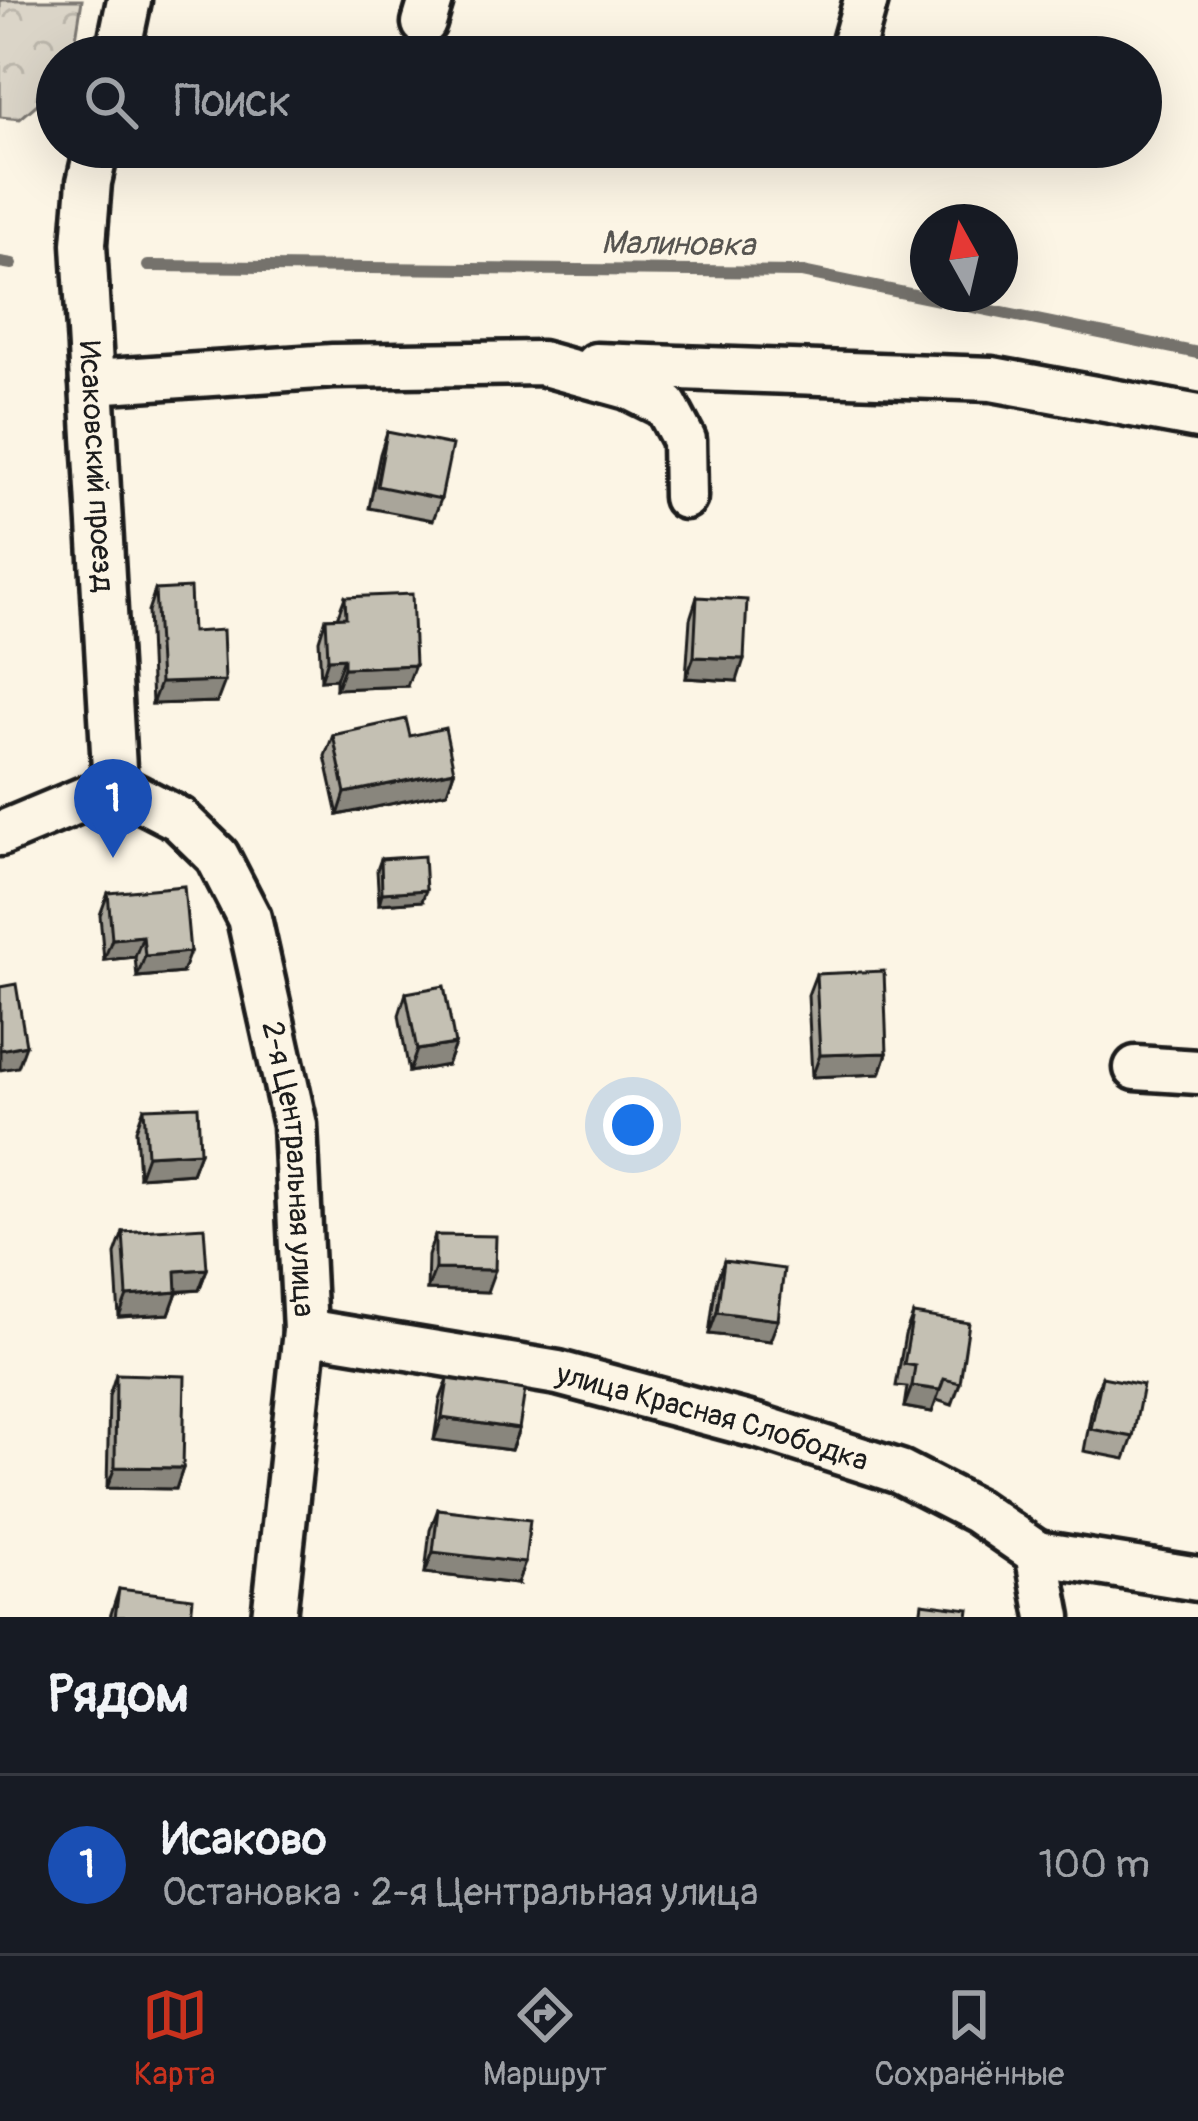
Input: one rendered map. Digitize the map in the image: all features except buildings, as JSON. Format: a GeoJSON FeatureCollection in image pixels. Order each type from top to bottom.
{"type":"FeatureCollection","features":[{"type":"Feature","properties":{"kind":"street"},"geometry":{"type":"LineString","coordinates":[[121,36],[129,0]]}},
{"type":"Feature","properties":{"kind":"street"},"geometry":{"type":"LineString","coordinates":[[856,36],[866,0]]}},
{"type":"Feature","properties":{"kind":"street","name":"Исаковский проезд"},"geometry":{"type":"LineString","coordinates":[[92,168],[84,244],[115,786]]}},
{"type":"Feature","properties":{"kind":"street"},"geometry":{"type":"LineString","coordinates":[[92,382],[333,366],[541,363],[992,379],[1198,417]]}},
{"type":"Feature","properties":{"kind":"street"},"geometry":{"type":"LineString","coordinates":[[541,363],[628,387],[666,406],[683,440],[686,497]]}},
{"type":"Feature","properties":{"kind":"street"},"geometry":{"type":"LineString","coordinates":[[0,834],[115,786]]}},
{"type":"Feature","properties":{"kind":"street","name":"2-я Центральная улица"},"geometry":{"type":"LineString","coordinates":[[115,786],[179,820],[217,856],[248,918],[295,1125],[305,1331],[274,1617]]}},
{"type":"Feature","properties":{"kind":"street"},"geometry":{"type":"LineString","coordinates":[[1136,1068],[1198,1072]]}},
{"type":"Feature","properties":{"kind":"street","name":"улица Красная Слободка"},"geometry":{"type":"LineString","coordinates":[[305,1331],[558,1372],[760,1427],[900,1472],[976,1511],[1037,1553]]}},
{"type":"Feature","properties":{"kind":"street"},"geometry":{"type":"LineString","coordinates":[[1049,1617],[1037,1553],[1198,1579]]}},
{"type":"Feature","properties":{"kind":"green space"},"geometry":{"type":"Polygon","coordinates":[[[0,0],[82,0],[76,36],[36,36],[36,105],[20,119],[0,117],[0,0]]]}},
{"type":"Feature","properties":{"kind":"waterway","name":"Малиновка"},"geometry":{"type":"LineString","coordinates":[[0,262],[12,264]]}},
{"type":"Feature","properties":{"kind":"waterway","name":"Малиновка"},"geometry":{"type":"LineString","coordinates":[[148,266],[802,272],[1198,353]]}},
{"type":"Feature","properties":{"kind":"place","name":"Исаково"},"geometry":{"type":"Point","coordinates":[113,858]}}]}
